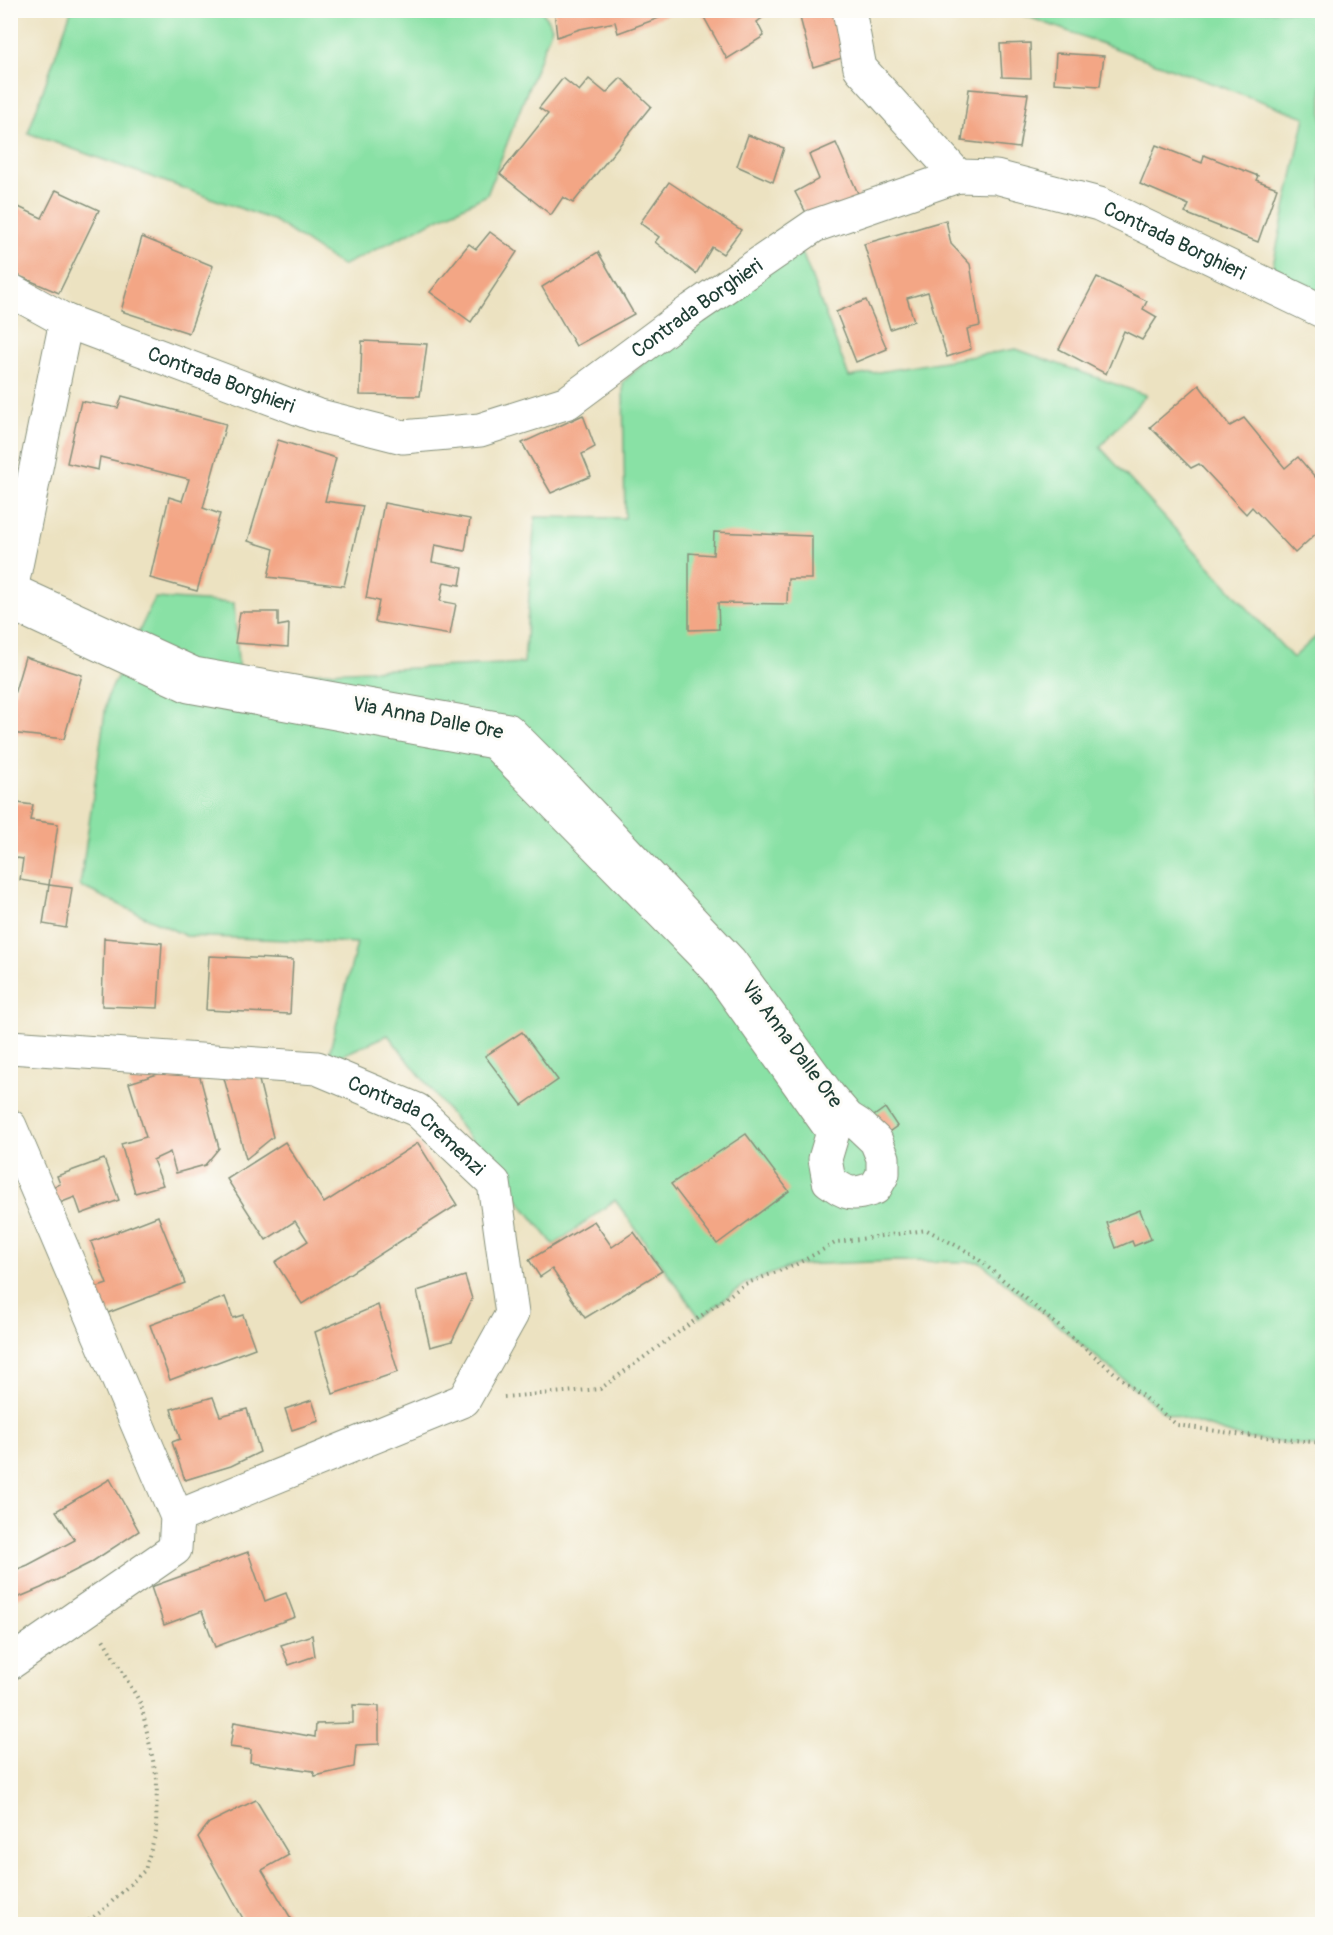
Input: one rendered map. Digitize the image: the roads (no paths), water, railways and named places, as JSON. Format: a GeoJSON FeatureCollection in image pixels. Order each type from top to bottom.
{"type":"FeatureCollection","features":[{"type":"Feature","properties":{"kind":"street"},"geometry":{"type":"LineString","coordinates":[[849,10],[860,68],[958,176]]}},
{"type":"Feature","properties":{"kind":"street","name":"Contrada Borghieri"},"geometry":{"type":"LineString","coordinates":[[10,290],[66,321],[316,415],[402,437],[480,430],[568,402],[693,309],[814,226],[958,176],[996,177],[1099,204],[1323,311]]}},
{"type":"Feature","properties":{"kind":"street"},"geometry":{"type":"LineString","coordinates":[[11,596],[66,321]]}},
{"type":"Feature","properties":{"kind":"street","name":"Via Anna Dalle Ore"},"geometry":{"type":"LineString","coordinates":[[11,596],[194,674],[508,730],[723,954],[829,1096],[848,1118],[876,1141],[883,1158],[883,1174],[875,1188],[861,1192],[845,1192],[829,1180],[825,1159],[833,1132],[717,969],[494,742],[189,686],[11,596]]}},
{"type":"Feature","properties":{"kind":"street","name":"Contrada Cremenzi"},"geometry":{"type":"LineString","coordinates":[[10,1047],[317,1068],[417,1110],[494,1183],[512,1314],[464,1400],[177,1518]]}},
{"type":"Feature","properties":{"kind":"street"},"geometry":{"type":"LineString","coordinates":[[10,1126],[177,1518],[175,1549],[10,1663]]}}]}
